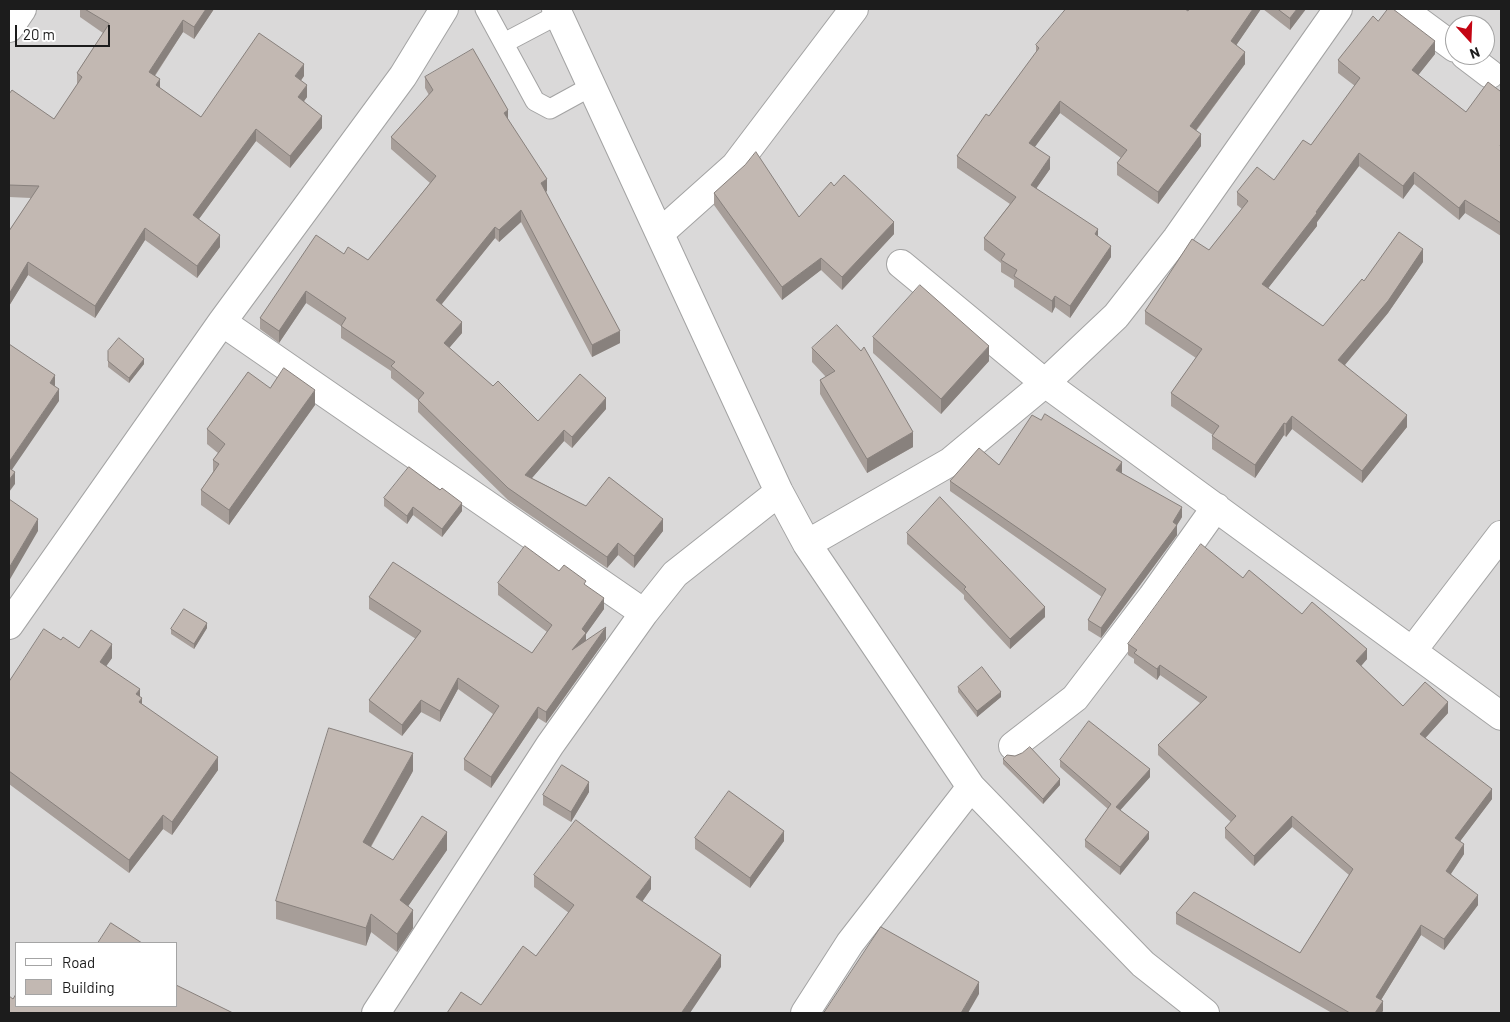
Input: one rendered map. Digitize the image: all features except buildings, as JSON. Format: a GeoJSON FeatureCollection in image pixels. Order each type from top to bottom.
{"type":"FeatureCollection","features":[{"type":"Feature","properties":{"kind":"street"},"geometry":{"type":"LineString","coordinates":[[9,28],[22,9]]}},
{"type":"Feature","properties":{"kind":"street"},"geometry":{"type":"LineString","coordinates":[[9,625],[222,322],[402,76],[444,9]]}},
{"type":"Feature","properties":{"kind":"street"},"geometry":{"type":"LineString","coordinates":[[660,232],[735,166],[854,9]]}},
{"type":"Feature","properties":{"kind":"street"},"geometry":{"type":"LineString","coordinates":[[807,544],[950,462],[1045,383],[1122,308],[1177,238],[1338,9]]}},
{"type":"Feature","properties":{"kind":"street"},"geometry":{"type":"LineString","coordinates":[[1402,9],[1445,41]]}},
{"type":"Feature","properties":{"kind":"street"},"geometry":{"type":"LineString","coordinates":[[558,12],[779,492],[807,544],[971,787],[1143,964],[1205,1013]]}},
{"type":"Feature","properties":{"kind":"street"},"geometry":{"type":"LineString","coordinates":[[1478,65],[1490,74]]}},
{"type":"Feature","properties":{"kind":"street"},"geometry":{"type":"LineString","coordinates":[[901,264],[1045,383],[1501,716]]}},
{"type":"Feature","properties":{"kind":"street"},"geometry":{"type":"LineString","coordinates":[[222,322],[644,613]]}},
{"type":"Feature","properties":{"kind":"street"},"geometry":{"type":"LineString","coordinates":[[376,1013],[550,745],[644,613],[675,574],[779,492]]}},
{"type":"Feature","properties":{"kind":"street"},"geometry":{"type":"LineString","coordinates":[[1013,746],[1075,698],[1152,597],[1216,507]]}},
{"type":"Feature","properties":{"kind":"street"},"geometry":{"type":"LineString","coordinates":[[1413,650],[1501,535]]}},
{"type":"Feature","properties":{"kind":"street"},"geometry":{"type":"LineString","coordinates":[[805,1013],[850,944],[971,787]]}},
{"type":"Feature","properties":{"kind":"lane"},"geometry":{"type":"LineString","coordinates":[[485,9],[535,101],[550,109],[592,86]]}},
{"type":"Feature","properties":{"kind":"lane"},"geometry":{"type":"LineString","coordinates":[[504,43],[558,12]]}},
{"type":"Feature","properties":{"kind":"shaded area"},"geometry":{"type":"Polygon","coordinates":[[[9,9],[1501,9],[1501,1013],[9,1013],[9,9]]]}}]}
